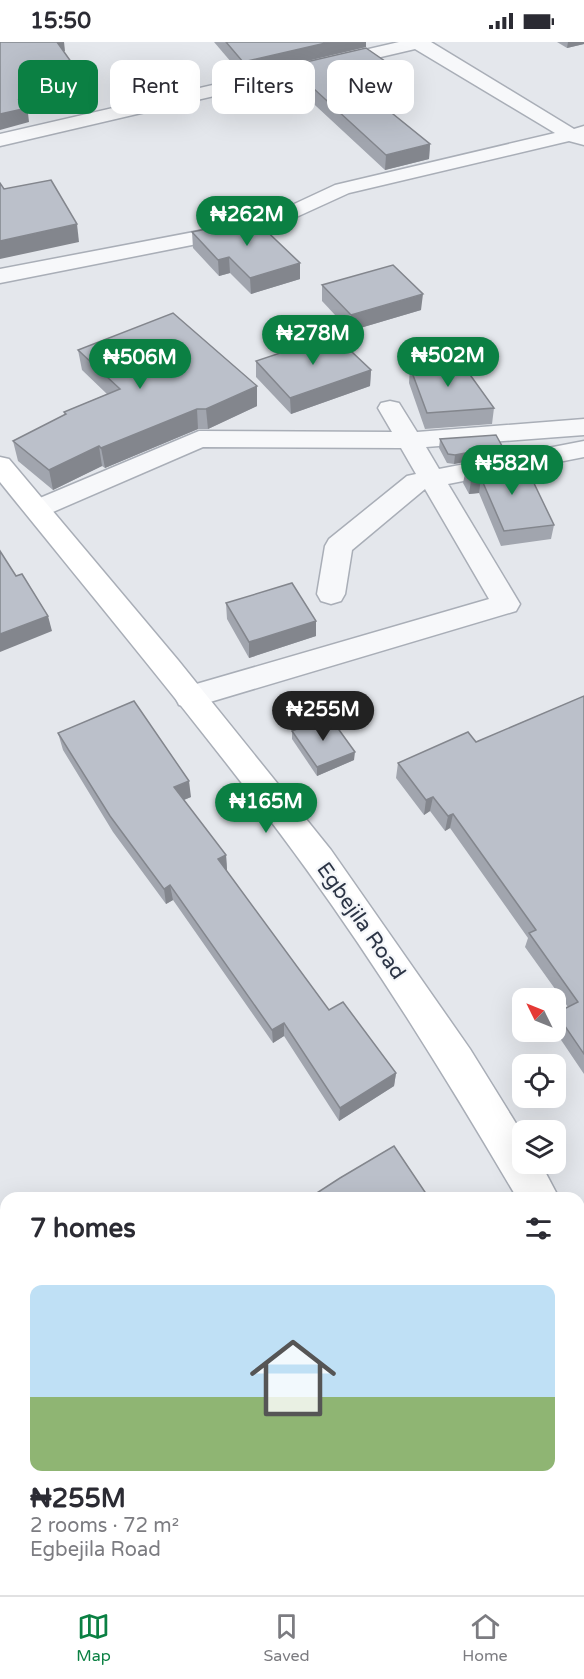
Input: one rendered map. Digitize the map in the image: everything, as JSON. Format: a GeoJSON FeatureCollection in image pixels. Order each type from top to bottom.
{"type":"FeatureCollection","features":[{"type":"Feature","properties":{"kind":"street"},"geometry":{"type":"LineString","coordinates":[[0,140],[420,43],[580,136]]}},
{"type":"Feature","properties":{"kind":"street"},"geometry":{"type":"LineString","coordinates":[[0,276],[268,224],[342,189],[580,136]]}},
{"type":"Feature","properties":{"kind":"street"},"geometry":{"type":"LineString","coordinates":[[190,697],[506,604],[390,408]]}},
{"type":"Feature","properties":{"kind":"street"},"geometry":{"type":"LineString","coordinates":[[37,509],[199,440],[410,440],[584,427]]}},
{"type":"Feature","properties":{"kind":"street"},"geometry":{"type":"LineString","coordinates":[[331,594],[339,546],[416,482],[584,449]]}},
{"type":"Feature","properties":{"kind":"street","name":"Egbejila Road"},"geometry":{"type":"LineString","coordinates":[[0,465],[190,697],[319,860],[458,1061],[535,1192]]}},
{"type":"Feature","properties":{"kind":"building"},"geometry":{"type":"Polygon","coordinates":[[[0,42],[57,42],[70,60],[18,60],[18,110],[0,114],[0,42]]]}},
{"type":"Feature","properties":{"kind":"building"},"geometry":{"type":"Polygon","coordinates":[[[226,42],[330,42],[252,60],[241,60],[226,42]]]}},
{"type":"Feature","properties":{"kind":"building"},"geometry":{"type":"Polygon","coordinates":[[[366,48],[383,60],[327,60],[327,101],[315,90],[315,60],[366,48]]]}},
{"type":"Feature","properties":{"kind":"building"},"geometry":{"type":"Polygon","coordinates":[[[341,114],[393,114],[430,144],[386,155],[341,114]]]}},
{"type":"Feature","properties":{"kind":"building"},"geometry":{"type":"Polygon","coordinates":[[[51,180],[77,224],[0,241],[0,183],[4,189],[51,180]]]}},
{"type":"Feature","properties":{"kind":"building"},"geometry":{"type":"Polygon","coordinates":[[[254,219],[300,263],[250,278],[229,257],[218,260],[192,232],[254,219]]]}},
{"type":"Feature","properties":{"kind":"building"},"geometry":{"type":"Polygon","coordinates":[[[393,265],[423,294],[351,315],[322,285],[393,265]]]}},
{"type":"Feature","properties":{"kind":"building"},"geometry":{"type":"Polygon","coordinates":[[[173,313],[257,386],[206,409],[197,409],[101,448],[99,446],[49,470],[13,441],[66,414],[64,412],[120,389],[78,350],[173,313]]]}},
{"type":"Feature","properties":{"kind":"building"},"geometry":{"type":"Polygon","coordinates":[[[334,335],[371,370],[290,398],[256,361],[334,335]]]}},
{"type":"Feature","properties":{"kind":"building"},"geometry":{"type":"Polygon","coordinates":[[[458,358],[494,408],[427,413],[410,367],[458,358]]]}},
{"type":"Feature","properties":{"kind":"building"},"geometry":{"type":"Polygon","coordinates":[[[496,435],[502,446],[455,455],[448,454],[440,439],[496,435]]]}},
{"type":"Feature","properties":{"kind":"building"},"geometry":{"type":"Polygon","coordinates":[[[513,459],[523,478],[531,477],[554,525],[504,531],[481,478],[471,480],[466,469],[513,459]]]}},
{"type":"Feature","properties":{"kind":"building"},"geometry":{"type":"Polygon","coordinates":[[[0,551],[16,576],[22,574],[48,616],[0,634],[0,551]]]}},
{"type":"Feature","properties":{"kind":"building"},"geometry":{"type":"Polygon","coordinates":[[[292,583],[316,621],[249,642],[226,603],[292,583]]]}},
{"type":"Feature","properties":{"kind":"building"},"geometry":{"type":"Polygon","coordinates":[[[584,696],[584,1054],[566,1028],[566,1008],[578,1002],[529,933],[536,930],[453,814],[448,816],[433,797],[426,800],[398,763],[468,732],[476,742],[584,696]]]}},
{"type":"Feature","properties":{"kind":"building"},"geometry":{"type":"Polygon","coordinates":[[[134,701],[189,781],[174,787],[226,855],[218,859],[329,1010],[343,1002],[396,1073],[340,1108],[284,1023],[272,1030],[170,885],[164,889],[110,816],[58,733],[134,701]]]}},
{"type":"Feature","properties":{"kind":"building"},"geometry":{"type":"Polygon","coordinates":[[[329,716],[355,752],[317,767],[292,731],[329,716]]]}},
{"type":"Feature","properties":{"kind":"building"},"geometry":{"type":"Polygon","coordinates":[[[394,1146],[425,1192],[318,1192],[394,1146]]]}}]}
